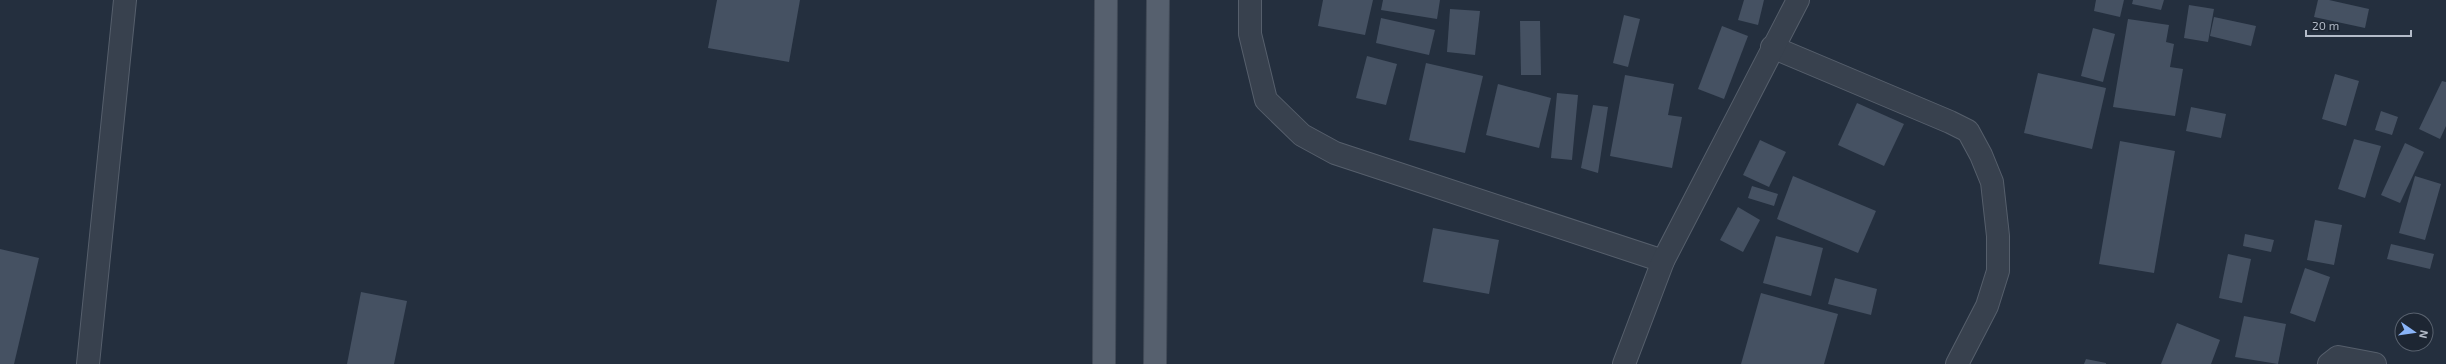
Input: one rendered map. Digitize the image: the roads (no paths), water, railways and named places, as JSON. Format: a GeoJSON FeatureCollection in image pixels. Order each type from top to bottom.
{"type":"FeatureCollection","features":[{"type":"Feature","properties":{"kind":"main road"},"geometry":{"type":"LineString","coordinates":[[1104,364],[1106,0]]}},
{"type":"Feature","properties":{"kind":"main road"},"geometry":{"type":"LineString","coordinates":[[1155,364],[1158,0]]}},
{"type":"Feature","properties":{"kind":"street"},"geometry":{"type":"LineString","coordinates":[[88,364],[126,0]]}},
{"type":"Feature","properties":{"kind":"street"},"geometry":{"type":"LineString","coordinates":[[1250,0],[1250,34],[1266,100],[1302,134],[1335,153],[1663,261]]}},
{"type":"Feature","properties":{"kind":"street"},"geometry":{"type":"LineString","coordinates":[[1624,364],[1663,261],[1798,0]]}},
{"type":"Feature","properties":{"kind":"street"},"geometry":{"type":"LineString","coordinates":[[1772,48],[1950,122],[1968,131],[1981,155],[1992,182],[1998,236],[1998,272],[1987,306],[1957,364]]}},
{"type":"Feature","properties":{"kind":"street"},"geometry":{"type":"LineString","coordinates":[[2329,364],[2338,357],[2376,364]]}}]}
